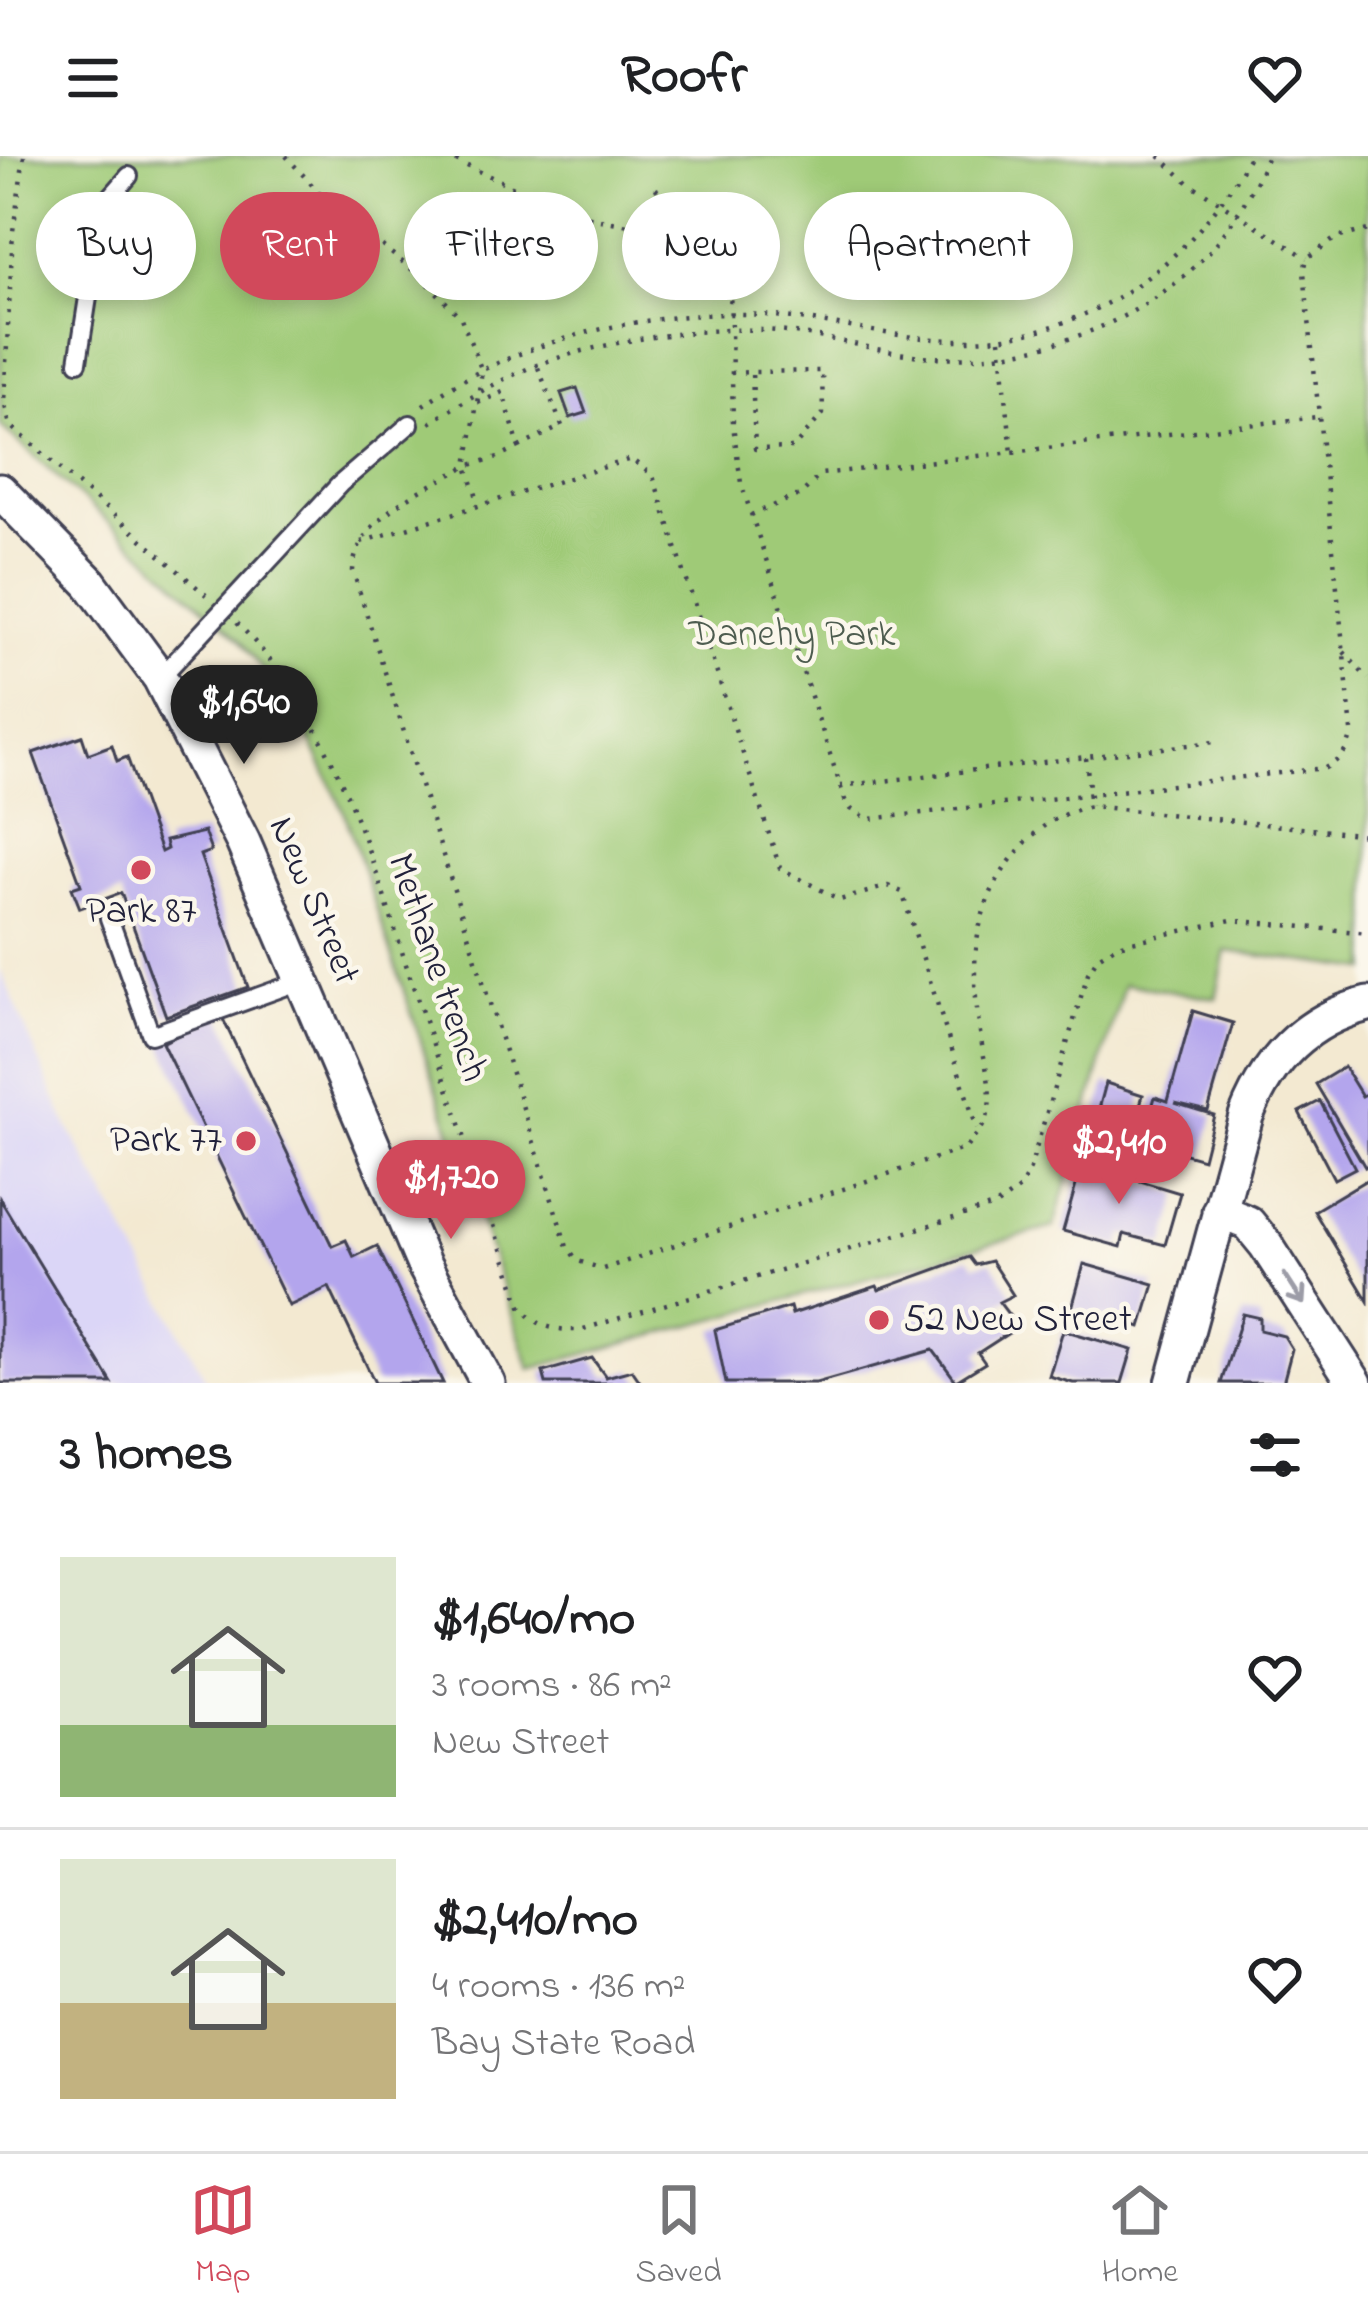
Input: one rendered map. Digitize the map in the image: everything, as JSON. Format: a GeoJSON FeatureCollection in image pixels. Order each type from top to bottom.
{"type":"FeatureCollection","features":[{"type":"Feature","properties":{"kind":"street","name":"New Street"},"geometry":{"type":"LineString","coordinates":[[0,491],[90,583],[160,678],[243,842],[423,1264],[488,1383]]}},
{"type":"Feature","properties":{"kind":"street"},"geometry":{"type":"LineString","coordinates":[[1173,1383],[1258,1084],[1298,1035],[1345,1010],[1368,1004]]}},
{"type":"Feature","properties":{"kind":"street"},"geometry":{"type":"LineString","coordinates":[[1219,1211],[1249,1223],[1354,1383]]}},
{"type":"Feature","properties":{"kind":"lane"},"geometry":{"type":"LineString","coordinates":[[78,362],[102,207],[129,176]]}},
{"type":"Feature","properties":{"kind":"lane"},"geometry":{"type":"LineString","coordinates":[[160,678],[340,484],[414,416]]}},
{"type":"Feature","properties":{"kind":"lane"},"geometry":{"type":"LineString","coordinates":[[109,918],[151,1035],[301,982]]}},
{"type":"Feature","properties":{"kind":"path","name":"Methane trench"},"geometry":{"type":"LineString","coordinates":[[25,156],[13,231],[4,402],[10,425],[223,609],[272,658],[320,732],[357,818],[521,1306],[532,1322],[555,1330],[580,1330],[998,1205],[1020,1188],[1030,1169],[1088,973],[1098,957],[1118,945],[1232,920],[1368,933]]}},
{"type":"Feature","properties":{"kind":"path"},"geometry":{"type":"LineString","coordinates":[[286,156],[329,204],[442,296],[461,319],[482,371],[467,466],[479,506]]}},
{"type":"Feature","properties":{"kind":"path"},"geometry":{"type":"LineString","coordinates":[[445,156],[566,210],[622,224]]}},
{"type":"Feature","properties":{"kind":"path"},"geometry":{"type":"LineString","coordinates":[[1159,156],[1236,215],[1307,258]]}},
{"type":"Feature","properties":{"kind":"path"},"geometry":{"type":"LineString","coordinates":[[1249,156],[1222,205],[1176,257],[1147,281],[1056,325],[958,340],[800,318],[733,314],[641,320],[539,347],[482,371],[450,385],[414,416],[419,429],[482,390],[537,365],[672,336],[776,331],[922,356],[1002,354],[1072,338],[1166,290],[1206,255],[1236,215],[1268,156]]}},
{"type":"Feature","properties":{"kind":"path"},"geometry":{"type":"LineString","coordinates":[[656,188],[658,192]]}},
{"type":"Feature","properties":{"kind":"path"},"geometry":{"type":"LineString","coordinates":[[1307,258],[1336,238],[1368,230]]}},
{"type":"Feature","properties":{"kind":"path"},"geometry":{"type":"LineString","coordinates":[[732,300],[733,425],[741,483],[840,786],[851,809],[869,819],[1325,768],[1348,749],[1352,731],[1304,291],[1307,258]]}},
{"type":"Feature","properties":{"kind":"path"},"geometry":{"type":"LineString","coordinates":[[1000,336],[1012,453]]}},
{"type":"Feature","properties":{"kind":"path"},"geometry":{"type":"LineString","coordinates":[[537,365],[562,426],[498,458],[467,466],[391,508],[354,554],[352,571],[567,1247],[578,1261],[603,1269],[966,1148],[985,1125],[991,1098],[974,994],[979,922],[1002,872],[1023,844],[1060,813],[1091,806],[1368,835]]}},
{"type":"Feature","properties":{"kind":"path"},"geometry":{"type":"LineString","coordinates":[[731,373],[752,372],[822,371],[824,414],[794,448],[755,449],[752,372]]}},
{"type":"Feature","properties":{"kind":"path"},"geometry":{"type":"LineString","coordinates":[[500,382],[519,447]]}},
{"type":"Feature","properties":{"kind":"path"},"geometry":{"type":"LineString","coordinates":[[478,403],[502,392]]}},
{"type":"Feature","properties":{"kind":"path"},"geometry":{"type":"LineString","coordinates":[[752,515],[801,494],[821,475],[1317,417]]}},
{"type":"Feature","properties":{"kind":"path"},"geometry":{"type":"LineString","coordinates":[[362,542],[631,459],[653,476],[781,868],[840,900],[888,886],[902,892],[978,1132]]}},
{"type":"Feature","properties":{"kind":"path"},"geometry":{"type":"LineString","coordinates":[[1344,651],[1368,679]]}},
{"type":"Feature","properties":{"kind":"path"},"geometry":{"type":"LineString","coordinates":[[840,786],[1214,742]]}},
{"type":"Feature","properties":{"kind":"path"},"geometry":{"type":"LineString","coordinates":[[1086,757],[1091,806]]}},
{"type":"Feature","properties":{"kind":"shaded area"},"geometry":{"type":"Polygon","coordinates":[[[0,969],[66,1123],[208,1383],[0,1383],[0,969]]]}},
{"type":"Feature","properties":{"kind":"green space","name":"Danehy Park"},"geometry":{"type":"Polygon","coordinates":[[[0,156],[1368,156],[1368,970],[1226,951],[1216,998],[1124,984],[1054,1227],[530,1369],[345,814],[302,723],[241,641],[0,425],[0,156]]]}},
{"type":"Feature","properties":{"kind":"building"},"geometry":{"type":"Polygon","coordinates":[[[577,388],[586,413],[570,418],[561,393],[577,388]]]}},
{"type":"Feature","properties":{"kind":"building","name":"Park 87"},"geometry":{"type":"Polygon","coordinates":[[[82,736],[88,754],[112,745],[117,761],[127,757],[161,852],[167,849],[165,841],[204,832],[211,851],[200,855],[248,987],[166,1016],[121,893],[80,908],[72,888],[81,885],[33,753],[82,736]]]}},
{"type":"Feature","properties":{"kind":"building"},"geometry":{"type":"Polygon","coordinates":[[[1193,1011],[1233,1023],[1208,1111],[1175,1103],[1214,1115],[1203,1159],[1142,1142],[1155,1097],[1168,1101],[1193,1011]]]}},
{"type":"Feature","properties":{"kind":"building","name":"Park 77"},"geometry":{"type":"Polygon","coordinates":[[[221,1015],[332,1246],[346,1240],[354,1257],[377,1246],[443,1383],[375,1383],[329,1287],[289,1306],[162,1043],[221,1015]]]}},
{"type":"Feature","properties":{"kind":"building"},"geometry":{"type":"Polygon","coordinates":[[[1344,1067],[1362,1096],[1368,1093],[1365,1167],[1316,1084],[1344,1067]]]}},
{"type":"Feature","properties":{"kind":"building"},"geometry":{"type":"Polygon","coordinates":[[[1106,1083],[1143,1095],[1131,1135],[1095,1124],[1106,1083]]]}},
{"type":"Feature","properties":{"kind":"building"},"geometry":{"type":"Polygon","coordinates":[[[1320,1101],[1355,1168],[1334,1179],[1299,1112],[1320,1101]]]}},
{"type":"Feature","properties":{"kind":"building"},"geometry":{"type":"Polygon","coordinates":[[[1083,1160],[1180,1193],[1165,1245],[1124,1234],[1121,1247],[1063,1231],[1083,1160]]]}},
{"type":"Feature","properties":{"kind":"building"},"geometry":{"type":"Polygon","coordinates":[[[1368,1179],[1368,1301],[1314,1211],[1368,1179]]]}},
{"type":"Feature","properties":{"kind":"building"},"geometry":{"type":"Polygon","coordinates":[[[0,1199],[112,1383],[0,1383],[0,1199]]]}},
{"type":"Feature","properties":{"kind":"building","name":"52 New Street"},"geometry":{"type":"Polygon","coordinates":[[[969,1257],[975,1265],[991,1261],[1013,1295],[999,1302],[1018,1327],[978,1353],[985,1363],[956,1381],[933,1350],[816,1383],[726,1383],[715,1330],[790,1307],[792,1314],[877,1286],[879,1290],[969,1257]]]}},
{"type":"Feature","properties":{"kind":"building"},"geometry":{"type":"Polygon","coordinates":[[[1084,1264],[1154,1284],[1141,1327],[1072,1308],[1084,1264]]]}},
{"type":"Feature","properties":{"kind":"building"},"geometry":{"type":"Polygon","coordinates":[[[1243,1314],[1260,1318],[1260,1330],[1284,1336],[1292,1349],[1283,1383],[1221,1383],[1243,1314]]]}},
{"type":"Feature","properties":{"kind":"building"},"geometry":{"type":"Polygon","coordinates":[[[1063,1330],[1132,1350],[1122,1383],[1073,1383],[1049,1376],[1063,1330]]]}},
{"type":"Feature","properties":{"kind":"building"},"geometry":{"type":"Polygon","coordinates":[[[592,1358],[606,1377],[632,1370],[641,1383],[546,1383],[543,1372],[592,1358]]]}},
{"type":"Feature","properties":{"kind":"place","name":"Park 87"},"geometry":{"type":"Point","coordinates":[141,870]}},
{"type":"Feature","properties":{"kind":"place","name":"Park 77"},"geometry":{"type":"Point","coordinates":[246,1141]}},
{"type":"Feature","properties":{"kind":"place","name":"52 New Street"},"geometry":{"type":"Point","coordinates":[879,1320]}}]}
